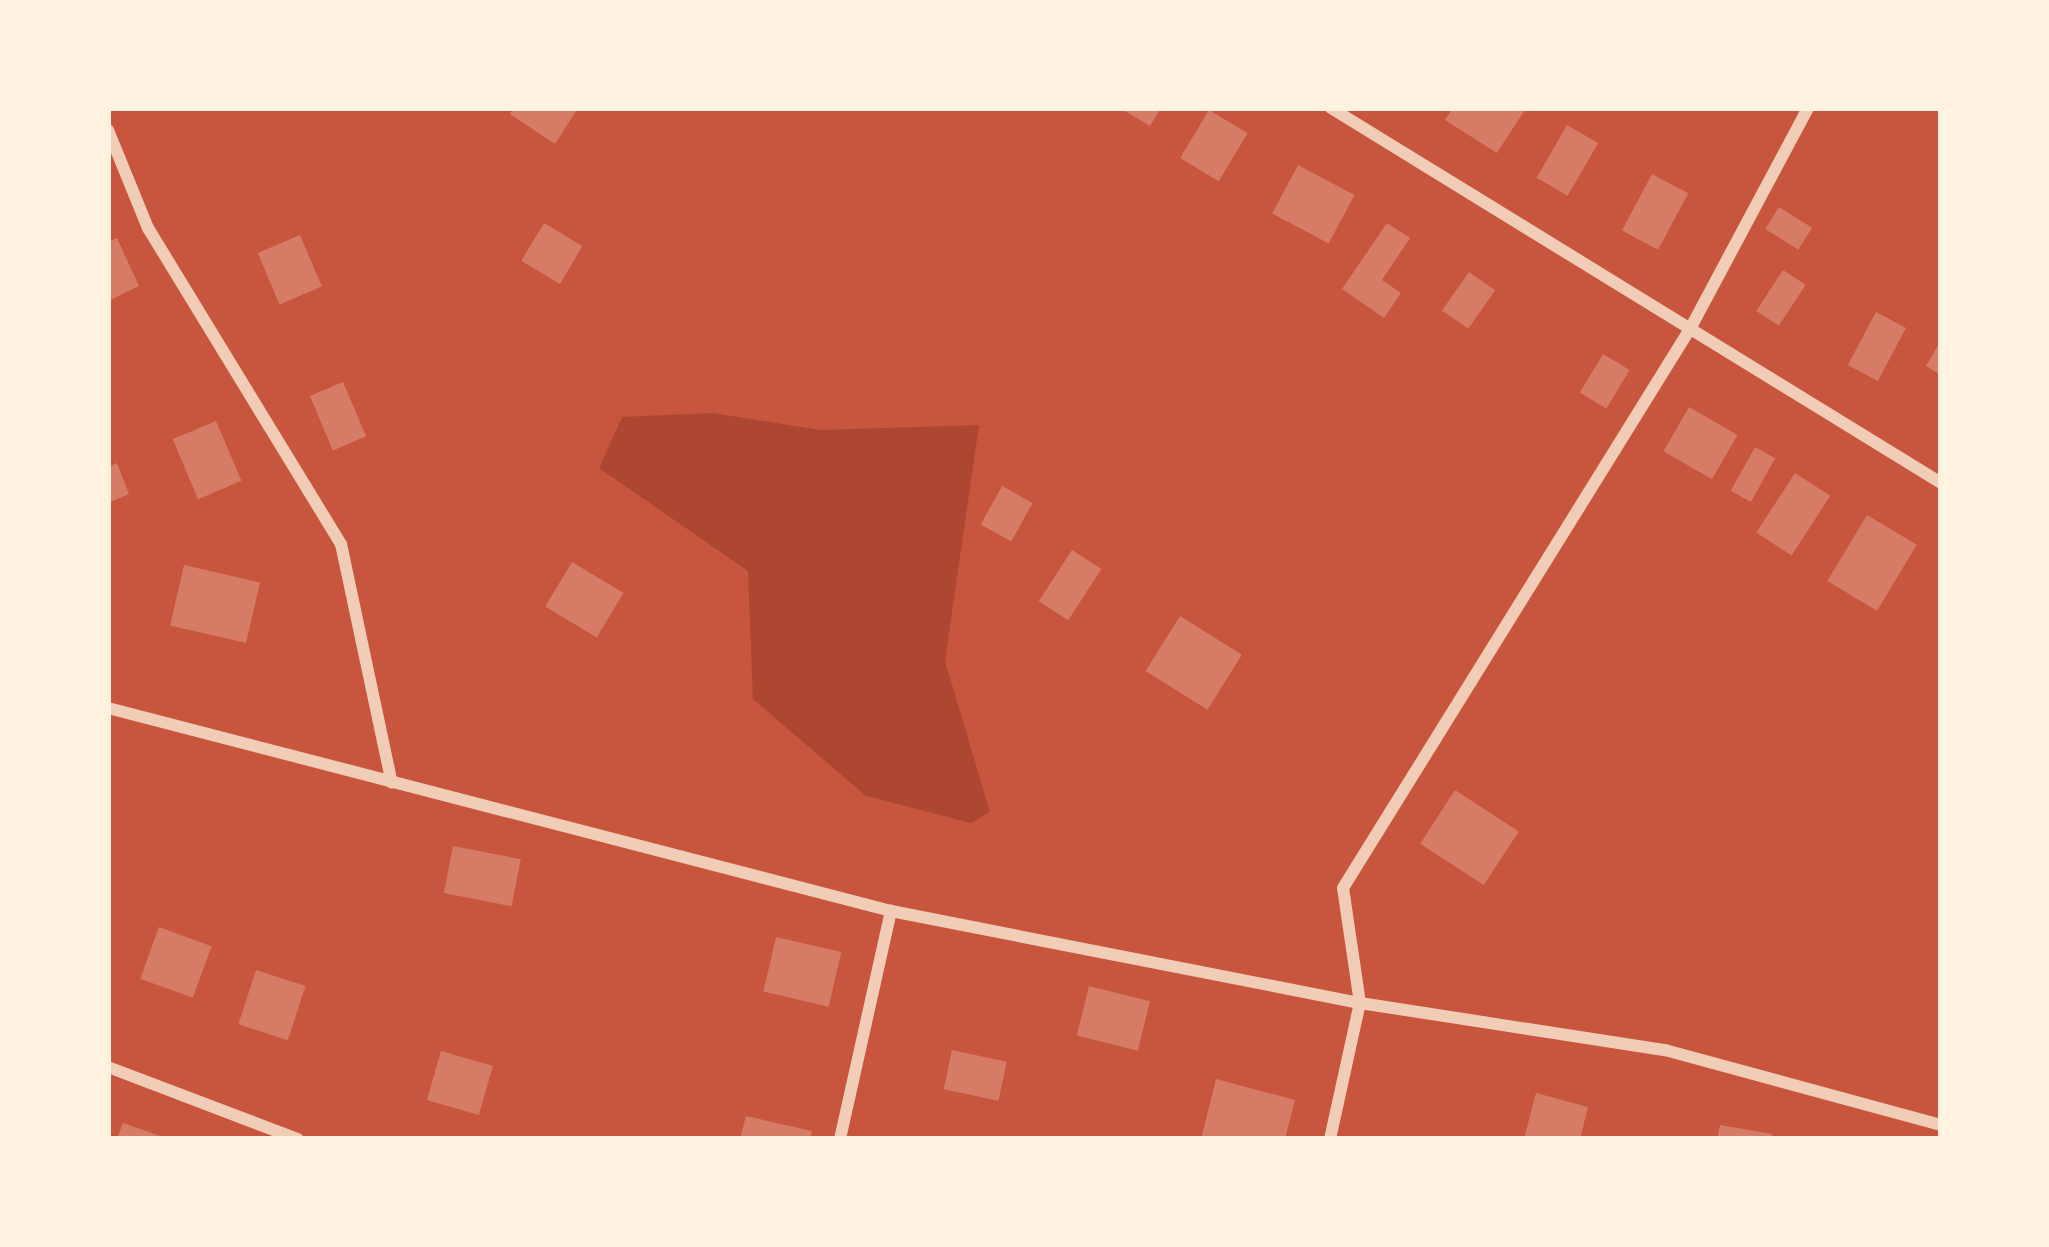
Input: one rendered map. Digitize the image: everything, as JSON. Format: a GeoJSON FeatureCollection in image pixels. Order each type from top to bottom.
{"type":"FeatureCollection","features":[{"type":"Feature","properties":{"kind":"street"},"geometry":{"type":"LineString","coordinates":[[1331,108],[1941,482]]}},
{"type":"Feature","properties":{"kind":"street"},"geometry":{"type":"LineString","coordinates":[[1330,1139],[1360,1003],[1343,888],[1690,329],[1808,108]]}},
{"type":"Feature","properties":{"kind":"street"},"geometry":{"type":"LineString","coordinates":[[108,130],[148,228],[341,544],[392,784]]}},
{"type":"Feature","properties":{"kind":"street"},"geometry":{"type":"LineString","coordinates":[[108,708],[891,910],[1360,1003],[1665,1050],[1941,1124]]}},
{"type":"Feature","properties":{"kind":"street"},"geometry":{"type":"LineString","coordinates":[[839,1139],[891,910]]}},
{"type":"Feature","properties":{"kind":"street"},"geometry":{"type":"LineString","coordinates":[[108,1067],[298,1139]]}},
{"type":"Feature","properties":{"kind":"shaded area"},"geometry":{"type":"Polygon","coordinates":[[[712,413],[821,430],[979,425],[945,661],[990,812],[971,823],[866,796],[753,699],[748,571],[599,468],[622,417],[712,413]]]}},
{"type":"Feature","properties":{"kind":"building"},"geometry":{"type":"Polygon","coordinates":[[[514,108],[578,108],[555,144],[510,114],[514,108]]]}},
{"type":"Feature","properties":{"kind":"building"},"geometry":{"type":"Polygon","coordinates":[[[1120,108],[1161,108],[1150,126],[1120,108]]]}},
{"type":"Feature","properties":{"kind":"building"},"geometry":{"type":"Polygon","coordinates":[[[1453,108],[1526,108],[1497,153],[1445,120],[1453,108]]]}},
{"type":"Feature","properties":{"kind":"building"},"geometry":{"type":"Polygon","coordinates":[[[1209,110],[1248,133],[1219,181],[1180,158],[1209,110]]]}},
{"type":"Feature","properties":{"kind":"building"},"geometry":{"type":"Polygon","coordinates":[[[1567,125],[1598,143],[1568,196],[1536,178],[1567,125]]]}},
{"type":"Feature","properties":{"kind":"building"},"geometry":{"type":"Polygon","coordinates":[[[1298,165],[1355,195],[1329,244],[1272,214],[1298,165]]]}},
{"type":"Feature","properties":{"kind":"building"},"geometry":{"type":"Polygon","coordinates":[[[1652,174],[1688,193],[1658,250],[1622,231],[1652,174]]]}},
{"type":"Feature","properties":{"kind":"building"},"geometry":{"type":"Polygon","coordinates":[[[1779,207],[1812,228],[1798,250],[1765,229],[1779,207]]]}},
{"type":"Feature","properties":{"kind":"building"},"geometry":{"type":"Polygon","coordinates":[[[544,223],[583,246],[560,284],[521,261],[544,223]]]}},
{"type":"Feature","properties":{"kind":"building"},"geometry":{"type":"Polygon","coordinates":[[[1387,223],[1410,238],[1382,280],[1401,293],[1384,318],[1342,289],[1387,223]]]}},
{"type":"Feature","properties":{"kind":"building"},"geometry":{"type":"Polygon","coordinates":[[[300,235],[322,287],[280,305],[258,253],[300,235]]]}},
{"type":"Feature","properties":{"kind":"building"},"geometry":{"type":"Polygon","coordinates":[[[117,238],[139,286],[108,301],[108,242],[117,238]]]}},
{"type":"Feature","properties":{"kind":"building"},"geometry":{"type":"Polygon","coordinates":[[[1783,270],[1806,285],[1779,326],[1756,311],[1783,270]]]}},
{"type":"Feature","properties":{"kind":"building"},"geometry":{"type":"Polygon","coordinates":[[[1469,272],[1495,290],[1468,329],[1442,311],[1469,272]]]}},
{"type":"Feature","properties":{"kind":"building"},"geometry":{"type":"Polygon","coordinates":[[[1876,312],[1906,328],[1878,381],[1848,365],[1876,312]]]}},
{"type":"Feature","properties":{"kind":"building"},"geometry":{"type":"Polygon","coordinates":[[[1941,340],[1941,375],[1926,366],[1941,340]]]}},
{"type":"Feature","properties":{"kind":"building"},"geometry":{"type":"Polygon","coordinates":[[[1603,354],[1630,370],[1606,409],[1580,393],[1603,354]]]}},
{"type":"Feature","properties":{"kind":"building"},"geometry":{"type":"Polygon","coordinates":[[[343,382],[366,436],[333,450],[310,396],[343,382]]]}},
{"type":"Feature","properties":{"kind":"building"},"geometry":{"type":"Polygon","coordinates":[[[1689,407],[1737,435],[1712,479],[1664,451],[1689,407]]]}},
{"type":"Feature","properties":{"kind":"building"},"geometry":{"type":"Polygon","coordinates":[[[216,421],[241,481],[198,499],[173,439],[216,421]]]}},
{"type":"Feature","properties":{"kind":"building"},"geometry":{"type":"Polygon","coordinates":[[[1755,447],[1775,458],[1751,502],[1731,491],[1755,447]]]}},
{"type":"Feature","properties":{"kind":"building"},"geometry":{"type":"Polygon","coordinates":[[[117,463],[129,494],[108,503],[108,467],[117,463]]]}},
{"type":"Feature","properties":{"kind":"building"},"geometry":{"type":"Polygon","coordinates":[[[1795,473],[1830,496],[1792,555],[1756,533],[1795,473]]]}},
{"type":"Feature","properties":{"kind":"building"},"geometry":{"type":"Polygon","coordinates":[[[1002,486],[1033,503],[1011,541],[981,524],[1002,486]]]}},
{"type":"Feature","properties":{"kind":"building"},"geometry":{"type":"Polygon","coordinates":[[[1867,515],[1917,545],[1877,611],[1827,581],[1867,515]]]}},
{"type":"Feature","properties":{"kind":"building"},"geometry":{"type":"Polygon","coordinates":[[[1072,550],[1101,569],[1068,620],[1039,601],[1072,550]]]}},
{"type":"Feature","properties":{"kind":"building"},"geometry":{"type":"Polygon","coordinates":[[[572,562],[623,593],[597,637],[545,607],[572,562]]]}},
{"type":"Feature","properties":{"kind":"building"},"geometry":{"type":"Polygon","coordinates":[[[184,565],[260,583],[246,643],[170,625],[184,565]]]}},
{"type":"Feature","properties":{"kind":"building"},"geometry":{"type":"Polygon","coordinates":[[[1180,616],[1242,655],[1207,710],[1146,671],[1180,616]]]}},
{"type":"Feature","properties":{"kind":"building"},"geometry":{"type":"Polygon","coordinates":[[[1455,790],[1519,831],[1484,885],[1420,844],[1455,790]]]}},
{"type":"Feature","properties":{"kind":"building"},"geometry":{"type":"Polygon","coordinates":[[[453,846],[521,859],[512,906],[444,893],[453,846]]]}},
{"type":"Feature","properties":{"kind":"building"},"geometry":{"type":"Polygon","coordinates":[[[159,927],[212,946],[193,998],[140,979],[159,927]]]}},
{"type":"Feature","properties":{"kind":"building"},"geometry":{"type":"Polygon","coordinates":[[[776,937],[841,952],[829,1007],[763,992],[776,937]]]}},
{"type":"Feature","properties":{"kind":"building"},"geometry":{"type":"Polygon","coordinates":[[[256,970],[305,986],[288,1040],[238,1024],[256,970]]]}},
{"type":"Feature","properties":{"kind":"building"},"geometry":{"type":"Polygon","coordinates":[[[1089,986],[1150,1001],[1138,1051],[1077,1035],[1089,986]]]}},
{"type":"Feature","properties":{"kind":"building"},"geometry":{"type":"Polygon","coordinates":[[[952,1050],[1007,1062],[998,1101],[944,1089],[952,1050]]]}},
{"type":"Feature","properties":{"kind":"building"},"geometry":{"type":"Polygon","coordinates":[[[441,1051],[493,1066],[479,1115],[427,1100],[441,1051]]]}},
{"type":"Feature","properties":{"kind":"building"},"geometry":{"type":"Polygon","coordinates":[[[1216,1079],[1295,1100],[1285,1139],[1201,1139],[1216,1079]]]}},
{"type":"Feature","properties":{"kind":"building"},"geometry":{"type":"Polygon","coordinates":[[[1536,1093],[1588,1107],[1580,1139],[1524,1139],[1536,1093]]]}},
{"type":"Feature","properties":{"kind":"building"},"geometry":{"type":"Polygon","coordinates":[[[746,1116],[812,1131],[810,1139],[740,1139],[746,1116]]]}},
{"type":"Feature","properties":{"kind":"building"},"geometry":{"type":"Polygon","coordinates":[[[123,1123],[166,1138],[166,1139],[117,1139],[123,1123]]]}},
{"type":"Feature","properties":{"kind":"building"},"geometry":{"type":"Polygon","coordinates":[[[1720,1125],[1772,1134],[1771,1139],[1717,1139],[1720,1125]]]}}]}
